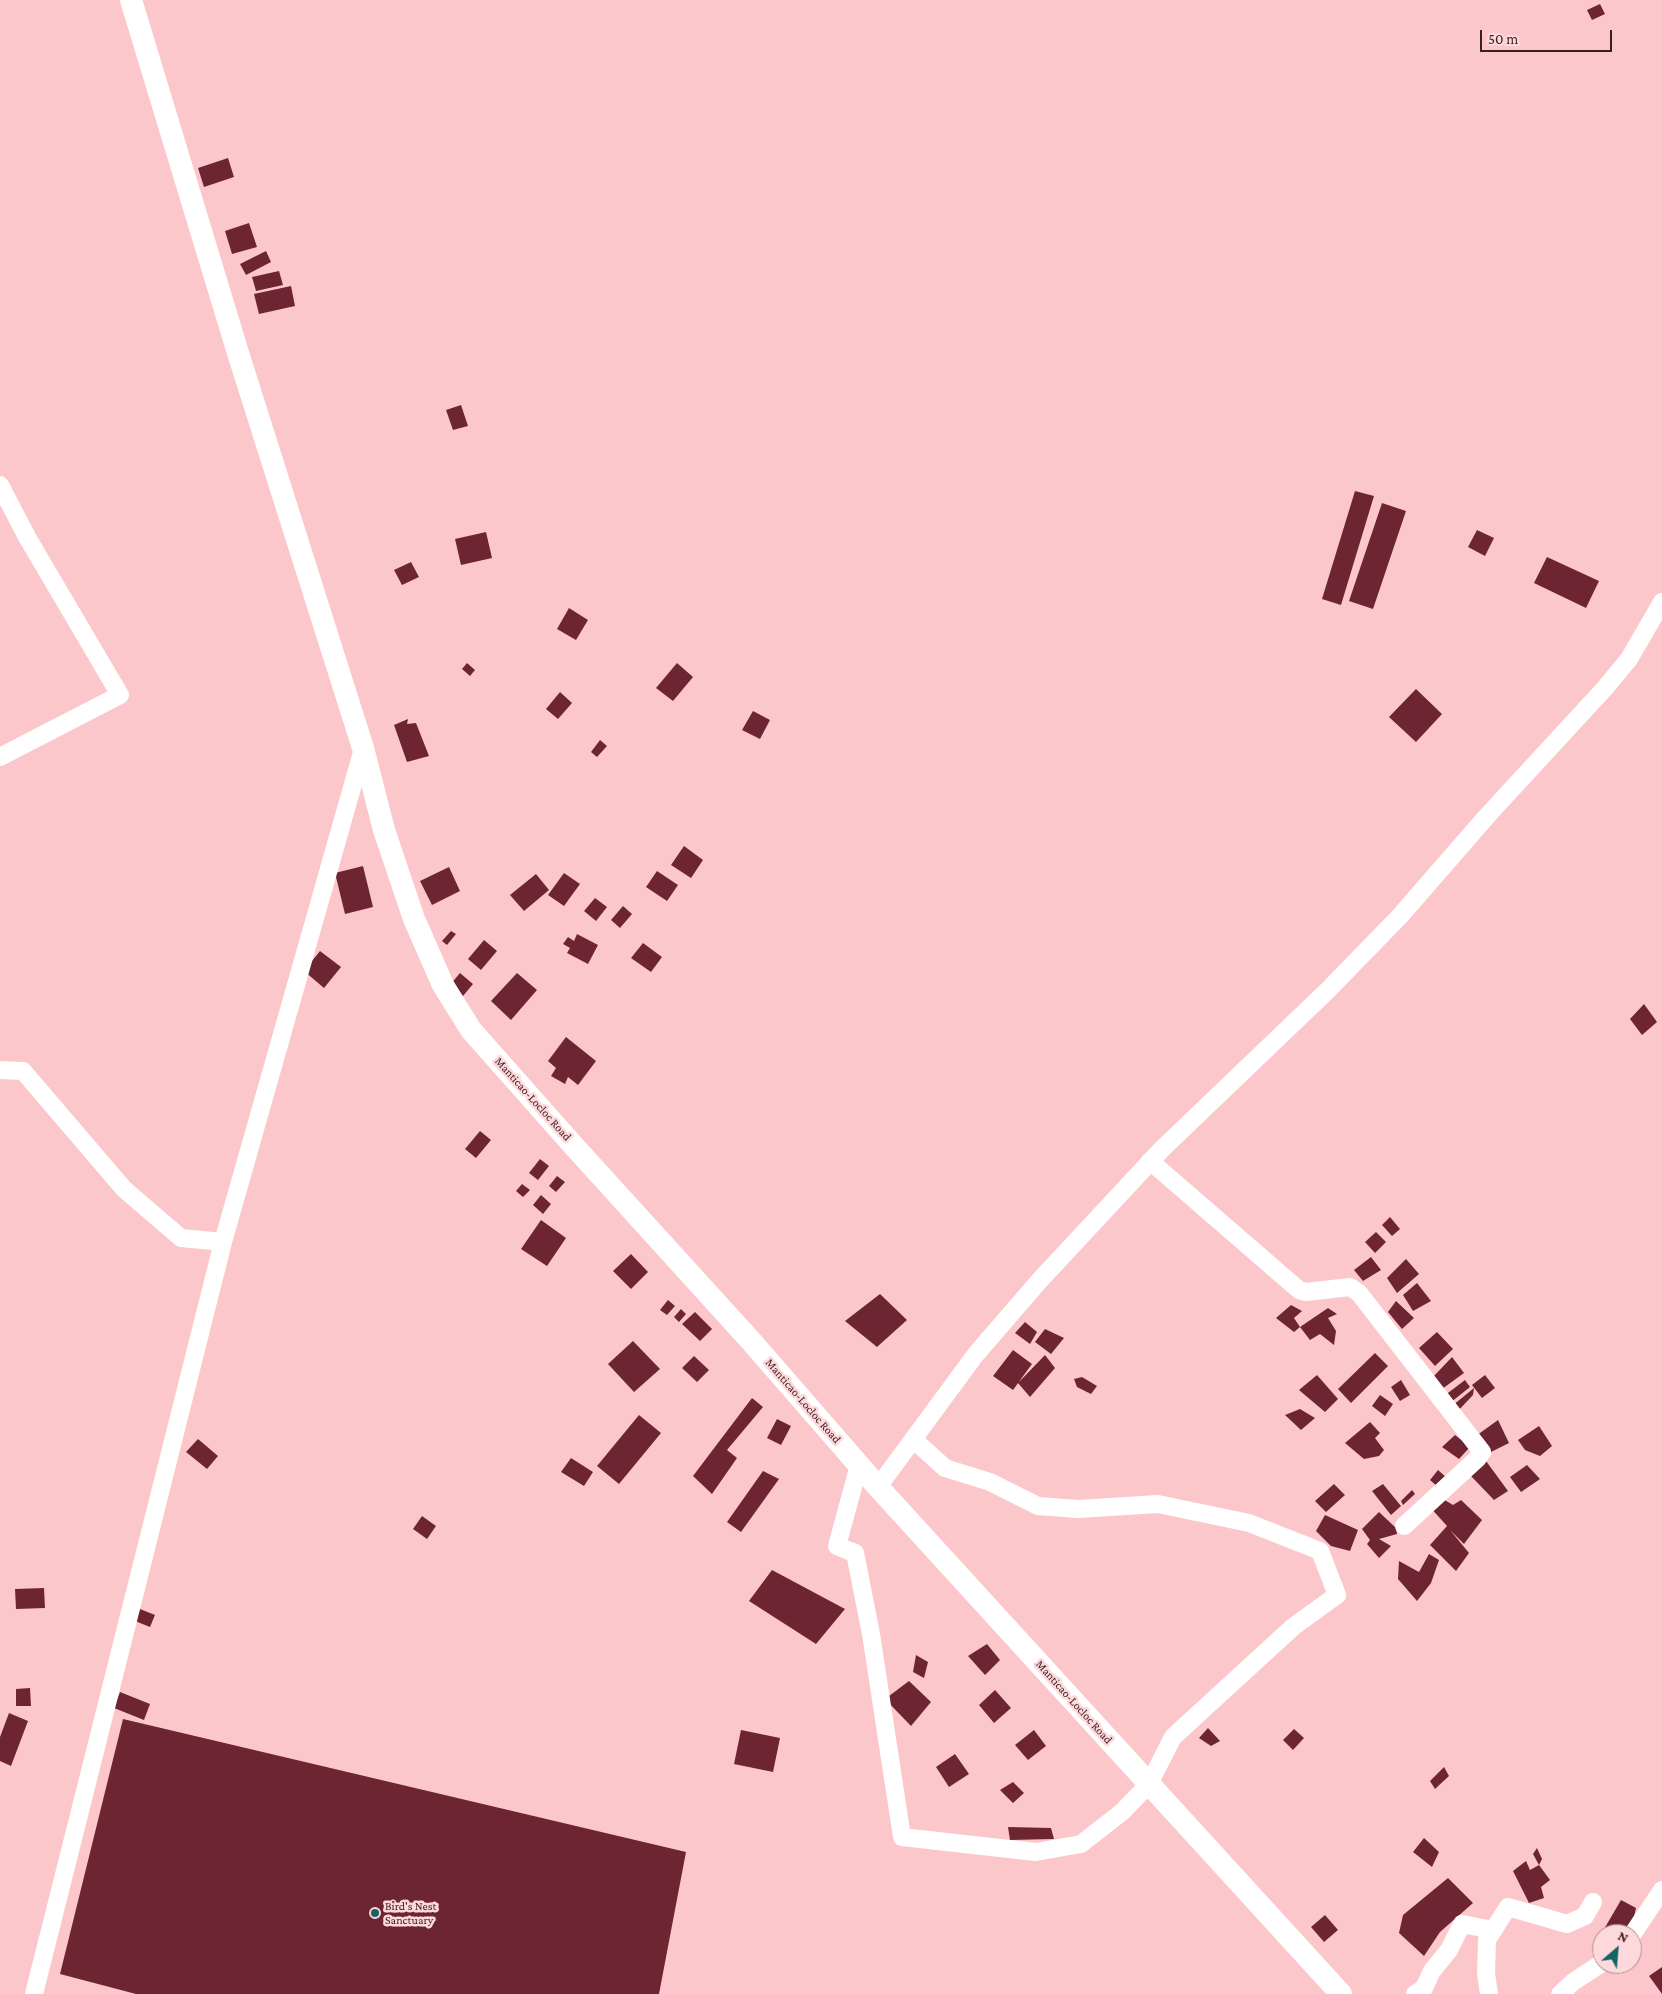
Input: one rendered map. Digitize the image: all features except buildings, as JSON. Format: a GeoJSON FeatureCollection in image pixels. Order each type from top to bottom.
{"type":"FeatureCollection","features":[{"type":"Feature","properties":{"kind":"street","name":"Manticao-Locloc Road"},"geometry":{"type":"LineString","coordinates":[[131,0],[238,353],[363,748],[384,830],[414,919],[443,985],[471,1030],[878,1487],[1149,1784],[1332,1991]]}},
{"type":"Feature","properties":{"kind":"street"},"geometry":{"type":"LineString","coordinates":[[0,485],[27,537],[120,695],[0,757]]}},
{"type":"Feature","properties":{"kind":"street"},"geometry":{"type":"LineString","coordinates":[[878,1487],[976,1354],[1040,1280],[1150,1161],[1327,991],[1400,916],[1487,816],[1605,688],[1629,659],[1662,602]]}},
{"type":"Feature","properties":{"kind":"street"},"geometry":{"type":"LineString","coordinates":[[34,1994],[223,1242],[363,748]]}},
{"type":"Feature","properties":{"kind":"street"},"geometry":{"type":"LineString","coordinates":[[0,1070],[23,1071],[124,1189],[181,1238],[223,1242]]}},
{"type":"Feature","properties":{"kind":"street"},"geometry":{"type":"LineString","coordinates":[[1150,1161],[1299,1290],[1306,1292],[1350,1287],[1359,1293],[1482,1452],[1478,1458],[1404,1526]]}},
{"type":"Feature","properties":{"kind":"street"},"geometry":{"type":"LineString","coordinates":[[859,1465],[837,1546],[855,1553],[870,1634],[902,1837],[1036,1852],[1081,1844],[1122,1812],[1149,1784],[1173,1737],[1293,1627],[1337,1595],[1320,1551],[1249,1523],[1158,1504],[1078,1509],[1038,1506],[990,1482],[945,1468],[914,1439]]}},
{"type":"Feature","properties":{"kind":"street"},"geometry":{"type":"LineString","coordinates":[[1639,1924],[1662,1890]]}},
{"type":"Feature","properties":{"kind":"street"},"geometry":{"type":"LineString","coordinates":[[1489,1994],[1486,1973],[1487,1940],[1508,1907],[1567,1924],[1584,1916],[1593,1902]]}},
{"type":"Feature","properties":{"kind":"street"},"geometry":{"type":"LineString","coordinates":[[1415,1994],[1424,1988],[1432,1971],[1449,1950],[1462,1924],[1493,1930]]}},
{"type":"Feature","properties":{"kind":"street"},"geometry":{"type":"LineString","coordinates":[[1560,1994],[1573,1982],[1592,1970]]}},
{"type":"Feature","properties":{"kind":"place","name":"Bird's Nest Sanctuary"},"geometry":{"type":"Point","coordinates":[375,1913]}}]}
